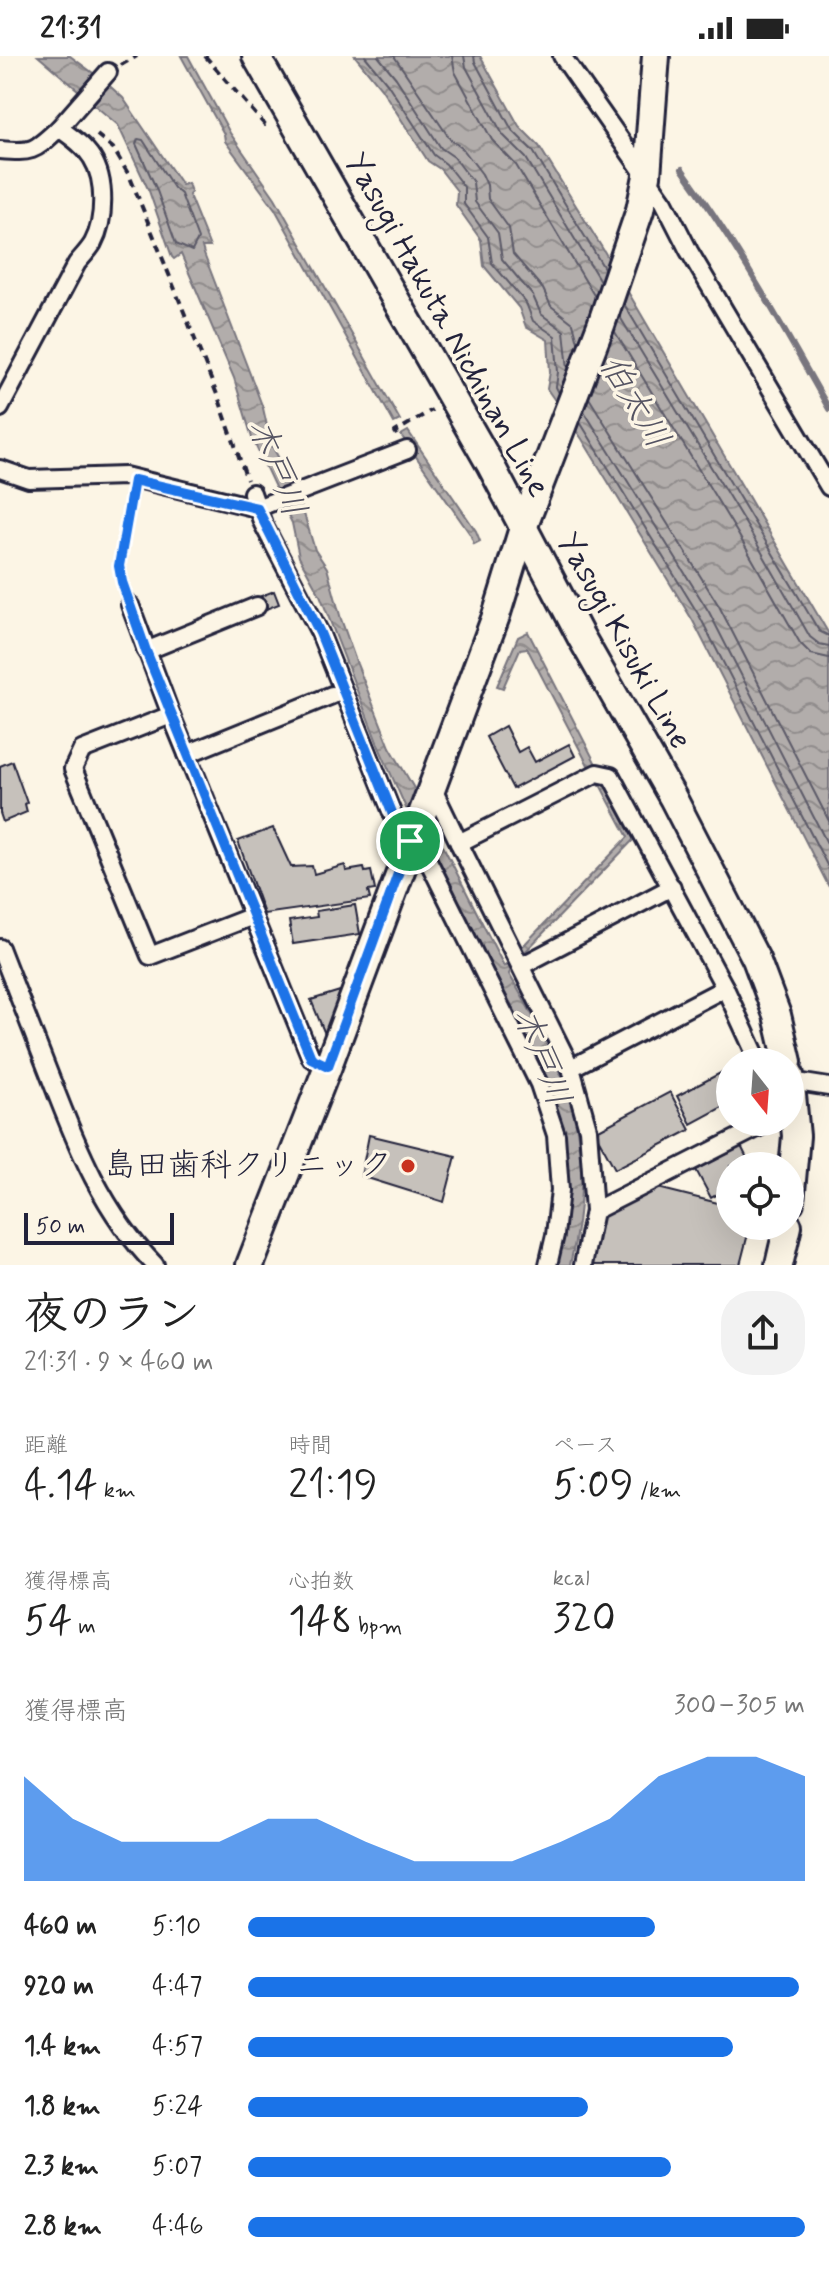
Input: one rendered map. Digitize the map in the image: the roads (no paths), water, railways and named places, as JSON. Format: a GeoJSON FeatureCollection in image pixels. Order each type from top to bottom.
{"type":"FeatureCollection","features":[{"type":"Feature","properties":{"kind":"main road","name":"Yasugi Hakuta Nichinan Line"},"geometry":{"type":"LineString","coordinates":[[250,1265],[328,1066],[496,616],[523,528],[483,450],[256,56]]}},
{"type":"Feature","properties":{"kind":"main road","name":"Yasugi Kisuki Line"},"geometry":{"type":"LineString","coordinates":[[656,56],[647,176],[640,210],[601,325],[523,528],[744,933],[770,994],[784,1048]]}},
{"type":"Feature","properties":{"kind":"main road"},"geometry":{"type":"LineString","coordinates":[[779,1265],[785,1240]]}},
{"type":"Feature","properties":{"kind":"street"},"geometry":{"type":"LineString","coordinates":[[562,56],[647,176],[829,487]]}},
{"type":"Feature","properties":{"kind":"street"},"geometry":{"type":"LineString","coordinates":[[0,150],[26,153],[38,147],[108,72]]}},
{"type":"Feature","properties":{"kind":"street"},"geometry":{"type":"LineString","coordinates":[[0,408],[77,263],[92,244],[99,226],[102,184],[92,158],[75,139],[59,128]]}},
{"type":"Feature","properties":{"kind":"street"},"geometry":{"type":"LineString","coordinates":[[0,469],[29,479],[125,476],[257,503],[311,488],[407,450]]}},
{"type":"Feature","properties":{"kind":"street"},"geometry":{"type":"LineString","coordinates":[[257,503],[320,633],[399,830],[413,833],[539,1084],[556,1135],[560,1190],[548,1265]]}},
{"type":"Feature","properties":{"kind":"street"},"geometry":{"type":"LineString","coordinates":[[130,605],[171,715],[311,1058],[328,1066]]}},
{"type":"Feature","properties":{"kind":"street"},"geometry":{"type":"LineString","coordinates":[[146,651],[257,606]]}},
{"type":"Feature","properties":{"kind":"street"},"geometry":{"type":"LineString","coordinates":[[187,754],[332,695]]}},
{"type":"Feature","properties":{"kind":"street"},"geometry":{"type":"LineString","coordinates":[[171,715],[82,750],[73,769],[150,956],[253,916]]}},
{"type":"Feature","properties":{"kind":"street"},"geometry":{"type":"LineString","coordinates":[[459,843],[597,773],[611,776],[725,988],[753,1048]]}},
{"type":"Feature","properties":{"kind":"street"},"geometry":{"type":"LineString","coordinates":[[430,792],[440,799],[571,1068],[588,1129],[594,1211],[583,1265]]}},
{"type":"Feature","properties":{"kind":"street"},"geometry":{"type":"LineString","coordinates":[[521,966],[672,887]]}},
{"type":"Feature","properties":{"kind":"street"},"geometry":{"type":"LineString","coordinates":[[0,948],[83,1161],[115,1218],[155,1265]]}},
{"type":"Feature","properties":{"kind":"street"},"geometry":{"type":"LineString","coordinates":[[571,1068],[725,988]]}},
{"type":"Feature","properties":{"kind":"street"},"geometry":{"type":"LineString","coordinates":[[804,1083],[829,1087]]}},
{"type":"Feature","properties":{"kind":"street"},"geometry":{"type":"LineString","coordinates":[[594,1211],[751,1136]]}},
{"type":"Feature","properties":{"kind":"water"},"geometry":{"type":"Polygon","coordinates":[[[38,56],[70,56],[101,79],[85,96],[38,56]]]}},
{"type":"Feature","properties":{"kind":"water"},"geometry":{"type":"Polygon","coordinates":[[[181,56],[188,56],[230,133],[275,198],[400,420],[394,423],[275,209],[225,141],[181,56]]]}},
{"type":"Feature","properties":{"kind":"water","name":"伯太川"},"geometry":{"type":"Polygon","coordinates":[[[355,56],[480,56],[519,126],[539,146],[604,251],[829,634],[829,887],[693,621],[582,439],[547,389],[550,372],[548,340],[526,327],[519,308],[484,266],[481,240],[456,205],[457,191],[440,169],[428,161],[381,88],[355,56]]]}},
{"type":"Feature","properties":{"kind":"water","name":"木戸川"},"geometry":{"type":"Polygon","coordinates":[[[103,80],[123,98],[182,185],[188,183],[189,195],[210,247],[202,247],[204,254],[263,408],[271,444],[292,482],[293,492],[280,498],[252,438],[234,378],[181,254],[174,259],[172,257],[149,191],[118,125],[86,98],[103,80]]]}},
{"type":"Feature","properties":{"kind":"water"},"geometry":{"type":"Polygon","coordinates":[[[408,431],[480,541],[474,544],[401,435],[408,431]]]}},
{"type":"Feature","properties":{"kind":"water"},"geometry":{"type":"Polygon","coordinates":[[[298,494],[315,550],[327,568],[341,619],[390,747],[422,802],[413,824],[379,747],[320,595],[299,557],[292,523],[281,501],[298,494]]]}},
{"type":"Feature","properties":{"kind":"water"},"geometry":{"type":"Polygon","coordinates":[[[528,632],[597,766],[590,769],[527,648],[520,649],[503,688],[497,686],[518,637],[528,632]]]}},
{"type":"Feature","properties":{"kind":"water"},"geometry":{"type":"Polygon","coordinates":[[[598,781],[605,781],[636,837],[523,954],[520,949],[628,837],[598,781]]]}},
{"type":"Feature","properties":{"kind":"water","name":"木戸川"},"geometry":{"type":"Polygon","coordinates":[[[429,811],[439,838],[504,966],[510,960],[513,965],[509,974],[563,1079],[580,1146],[578,1221],[570,1265],[556,1265],[565,1222],[567,1183],[565,1147],[558,1113],[547,1080],[515,1011],[421,832],[429,811]]]}},
{"type":"Feature","properties":{"kind":"waterway"},"geometry":{"type":"LineString","coordinates":[[682,169],[741,257],[829,409]]}},
{"type":"Feature","properties":{"kind":"place","name":"島田歯科クリニック"},"geometry":{"type":"Point","coordinates":[408,1166]}}]}
